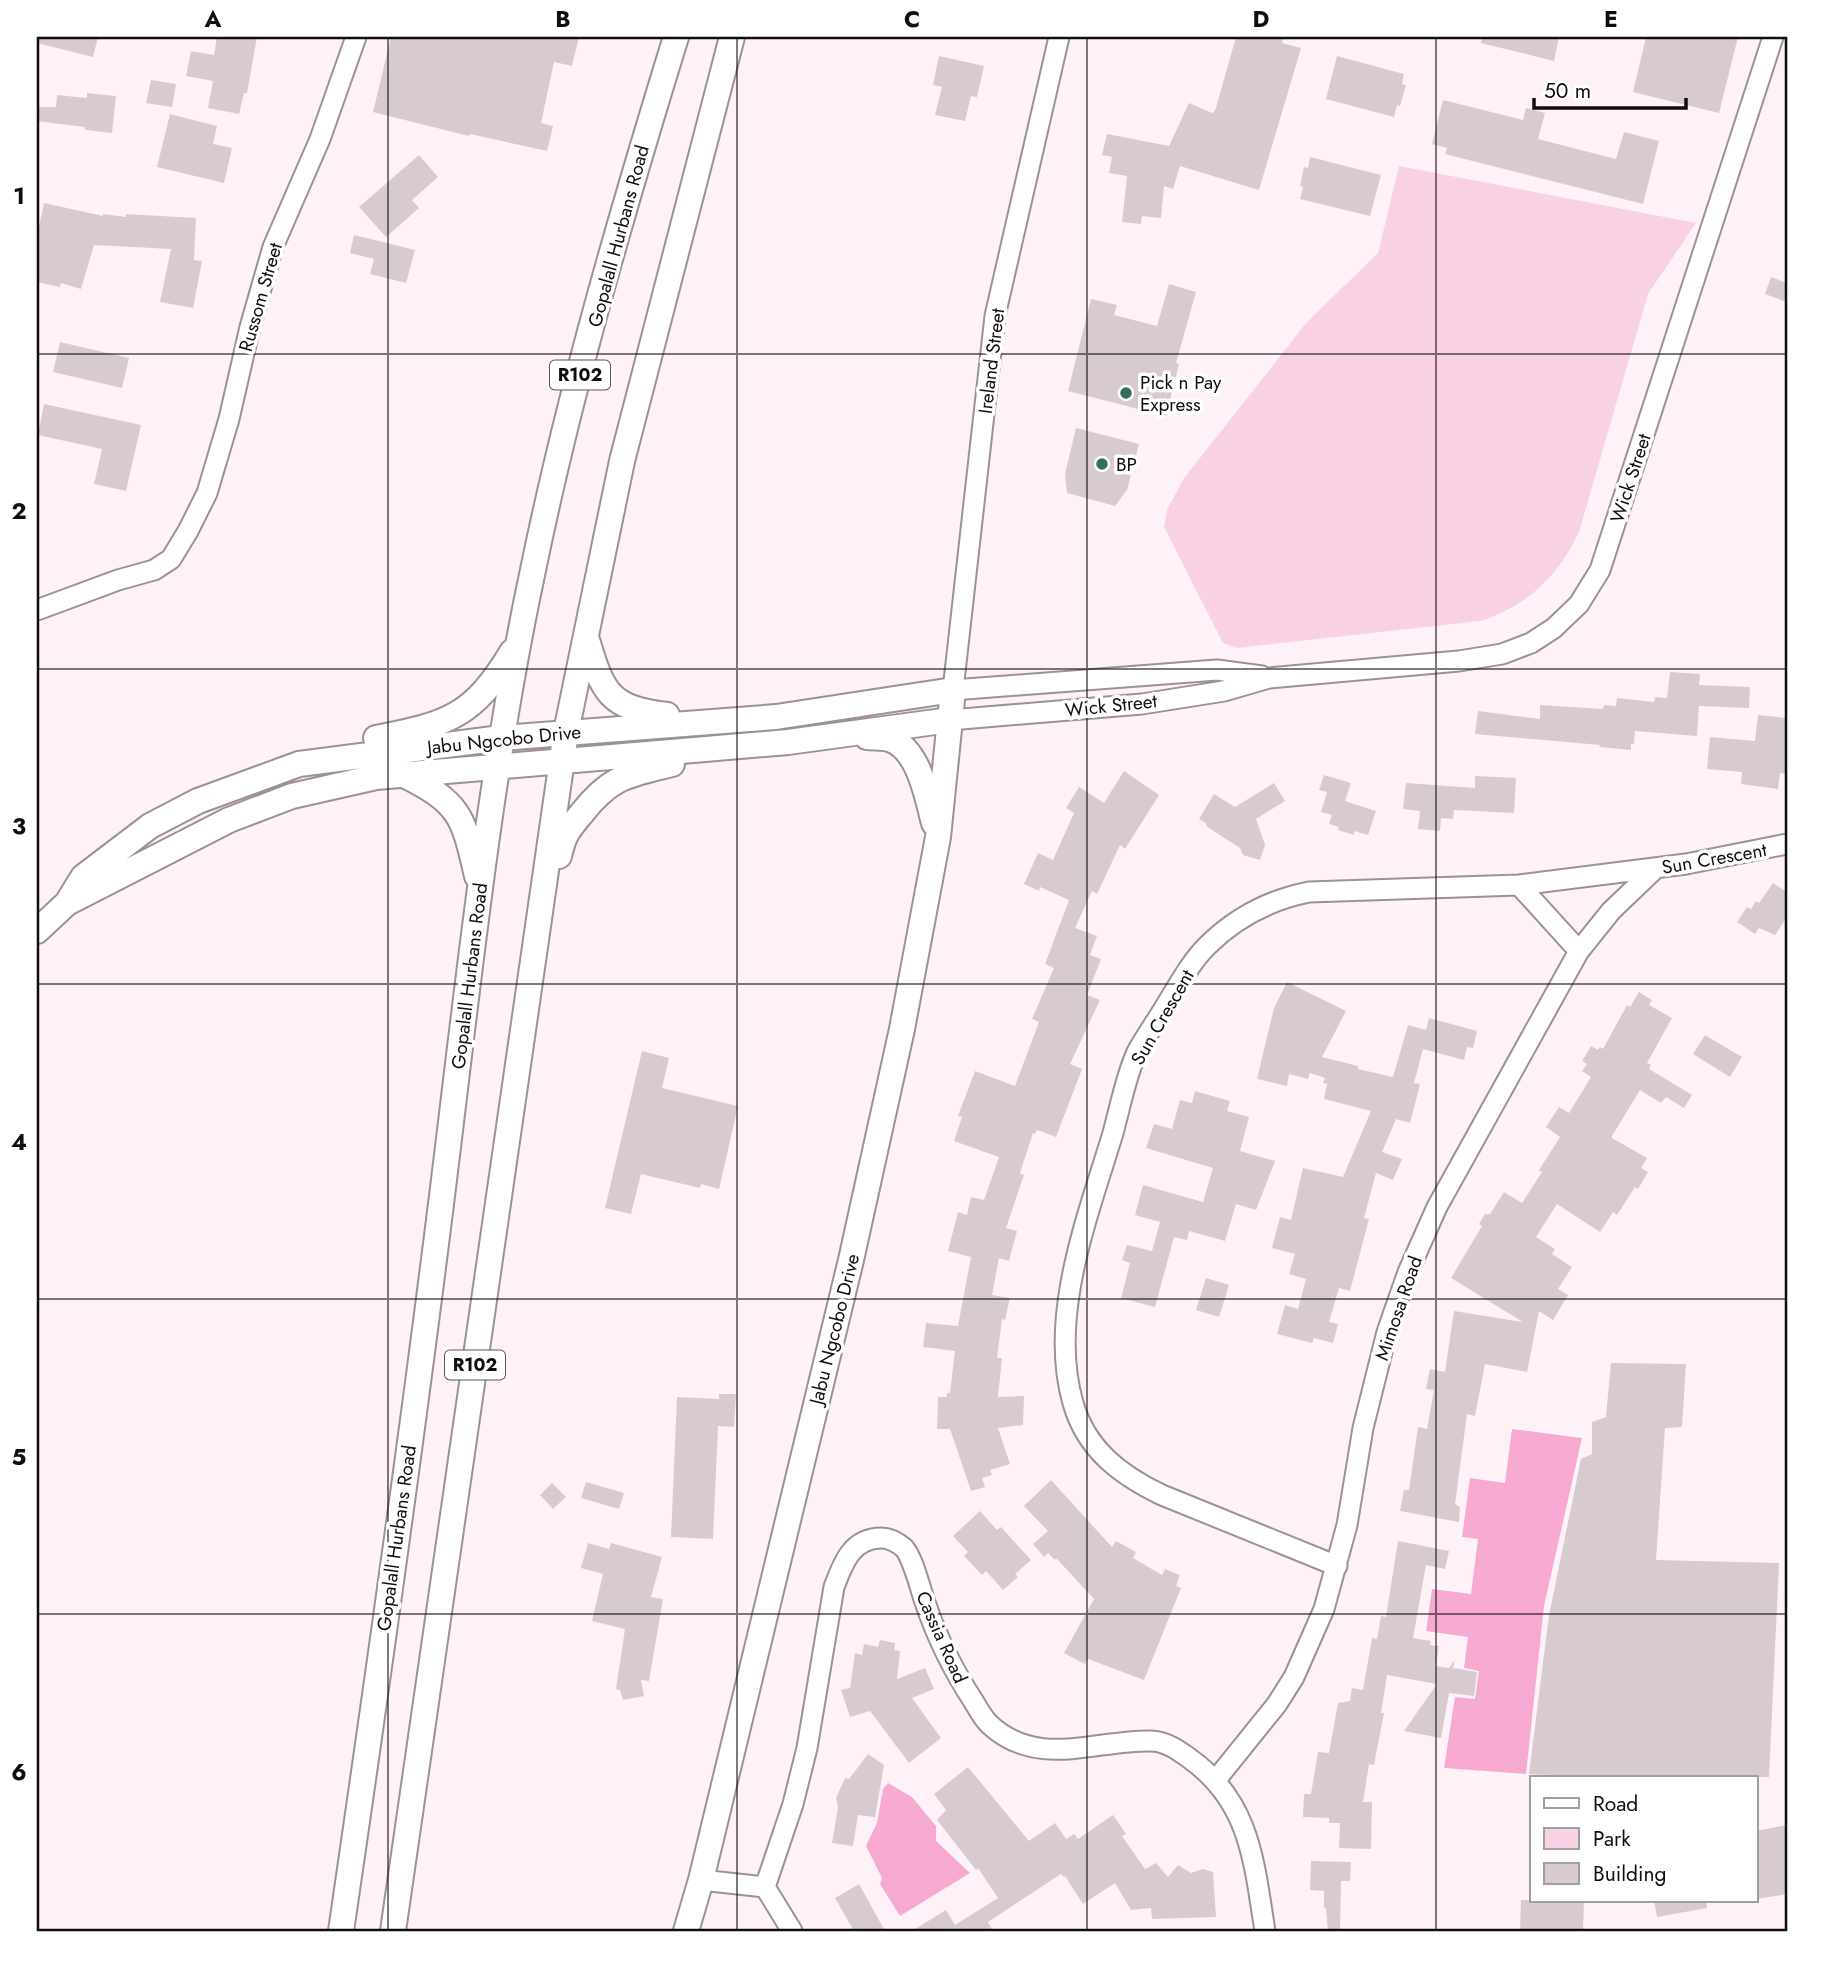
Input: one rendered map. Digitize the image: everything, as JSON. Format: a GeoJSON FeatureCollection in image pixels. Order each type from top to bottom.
{"type":"FeatureCollection","features":[{"type":"Feature","properties":{"kind":"main road","name":"Gopalall Hurbans Road"},"geometry":{"type":"LineString","coordinates":[[341,1931],[431,1283],[501,738],[532,572],[566,427],[629,190],[676,37]]}},
{"type":"Feature","properties":{"kind":"main road","name":"R102"},"geometry":{"type":"LineString","coordinates":[[393,1931],[566,732],[622,461],[732,37]]}},
{"type":"Feature","properties":{"kind":"main road"},"geometry":{"type":"LineString","coordinates":[[586,636],[598,678],[622,704],[643,712],[714,720]]}},
{"type":"Feature","properties":{"kind":"main road"},"geometry":{"type":"LineString","coordinates":[[299,764],[353,743],[414,731],[457,716],[480,698],[502,670],[520,639]]}},
{"type":"Feature","properties":{"kind":"main road","name":"Jabu Ngcobo Drive"},"geometry":{"type":"LineString","coordinates":[[37,931],[67,903],[83,877],[150,826],[198,801],[299,764],[501,738],[776,717],[953,690],[938,837],[902,1029],[854,1247],[687,1931]]}},
{"type":"Feature","properties":{"kind":"main road","name":"Jabu Ngcobo Drive"},"geometry":{"type":"LineString","coordinates":[[67,903],[229,820],[292,796],[376,777],[788,742],[950,720]]}},
{"type":"Feature","properties":{"kind":"main road"},"geometry":{"type":"LineString","coordinates":[[838,734],[890,739],[902,747],[921,773],[938,837]]}},
{"type":"Feature","properties":{"kind":"main road"},"geometry":{"type":"LineString","coordinates":[[533,970],[564,835],[601,789],[627,776],[737,746]]}},
{"type":"Feature","properties":{"kind":"main road"},"geometry":{"type":"LineString","coordinates":[[401,774],[446,799],[459,816],[467,834],[480,887]]}},
{"type":"Feature","properties":{"kind":"street","name":"Russom Street"},"geometry":{"type":"LineString","coordinates":[[37,610],[153,570],[172,559],[207,494],[273,247],[320,139],[356,37]]}},
{"type":"Feature","properties":{"kind":"street","name":"Ireland Street"},"geometry":{"type":"LineString","coordinates":[[953,690],[995,316],[1059,37]]}},
{"type":"Feature","properties":{"kind":"street","name":"Wick Street"},"geometry":{"type":"LineString","coordinates":[[950,720],[1142,704],[1224,691],[1269,678],[1459,661],[1502,654],[1531,643],[1554,628],[1579,604],[1600,570],[1773,37]]}},
{"type":"Feature","properties":{"kind":"street","name":"Wick Street"},"geometry":{"type":"LineString","coordinates":[[953,690],[1217,670],[1269,678]]}},
{"type":"Feature","properties":{"kind":"street","name":"Sun Crescent"},"geometry":{"type":"LineString","coordinates":[[1337,1566],[1136,1483],[1101,1455],[1090,1440],[1073,1402],[1067,1363],[1065,1319],[1082,1236],[1136,1054],[1192,964],[1223,931],[1263,905],[1309,892],[1519,885],[1686,864],[1787,844]]}},
{"type":"Feature","properties":{"kind":"street","name":"Mimosa Road"},"geometry":{"type":"LineString","coordinates":[[1215,1781],[1277,1704],[1294,1677],[1324,1609],[1337,1566],[1373,1387],[1387,1332],[1420,1241],[1456,1170],[1579,951],[1611,911],[1656,868]]}},
{"type":"Feature","properties":{"kind":"street"},"geometry":{"type":"LineString","coordinates":[[1519,885],[1579,951]]}},
{"type":"Feature","properties":{"kind":"street","name":"Cassia Road"},"geometry":{"type":"LineString","coordinates":[[765,1887],[793,1804],[807,1748],[834,1587],[843,1562],[856,1545],[872,1538],[890,1538],[905,1549],[933,1627],[954,1671],[987,1722],[1012,1741],[1034,1748],[1060,1751],[1154,1740],[1175,1748],[1215,1781],[1236,1810],[1252,1849],[1265,1931]]}},
{"type":"Feature","properties":{"kind":"street"},"geometry":{"type":"LineString","coordinates":[[701,1880],[765,1887],[792,1931]]}},
{"type":"Feature","properties":{"kind":"green space"},"geometry":{"type":"Polygon","coordinates":[[[1399,166],[1696,223],[1648,294],[1579,532],[1561,563],[1539,588],[1512,607],[1480,621],[1237,648],[1223,643],[1164,527],[1167,510],[1184,478],[1307,322],[1378,253],[1399,166]]]}},
{"type":"Feature","properties":{"kind":"shaded area"},"geometry":{"type":"Polygon","coordinates":[[[1512,1429],[1582,1438],[1544,1606],[1526,1774],[1444,1768],[1455,1697],[1475,1699],[1479,1671],[1464,1668],[1468,1637],[1426,1631],[1432,1589],[1471,1594],[1478,1539],[1462,1537],[1470,1478],[1505,1483],[1512,1429]]]}},
{"type":"Feature","properties":{"kind":"shaded area"},"geometry":{"type":"Polygon","coordinates":[[[888,1783],[912,1797],[936,1826],[936,1841],[970,1873],[900,1916],[880,1884],[882,1878],[866,1846],[877,1823],[883,1789],[888,1783]]]}},
{"type":"Feature","properties":{"kind":"building"},"geometry":{"type":"Polygon","coordinates":[[[37,37],[98,37],[93,57],[37,43],[37,37]]]}},
{"type":"Feature","properties":{"kind":"building"},"geometry":{"type":"Polygon","coordinates":[[[217,37],[257,37],[247,93],[244,93],[239,114],[208,108],[213,81],[186,76],[191,51],[214,55],[217,37]]]}},
{"type":"Feature","properties":{"kind":"building"},"geometry":{"type":"Polygon","coordinates":[[[391,37],[579,37],[572,66],[554,62],[541,123],[553,126],[547,151],[470,134],[469,136],[373,112],[391,37]]]}},
{"type":"Feature","properties":{"kind":"building"},"geometry":{"type":"Polygon","coordinates":[[[1236,37],[1283,37],[1282,43],[1301,48],[1259,190],[1180,166],[1173,189],[1164,186],[1161,218],[1142,216],[1141,224],[1122,222],[1127,176],[1109,173],[1112,157],[1102,155],[1107,134],[1169,146],[1189,103],[1212,113],[1215,111],[1236,37]]]}},
{"type":"Feature","properties":{"kind":"building"},"geometry":{"type":"Polygon","coordinates":[[[1482,37],[1559,37],[1554,61],[1481,43],[1482,37]]]}},
{"type":"Feature","properties":{"kind":"building"},"geometry":{"type":"Polygon","coordinates":[[[1646,37],[1738,37],[1719,113],[1633,92],[1646,37]]]}},
{"type":"Feature","properties":{"kind":"building"},"geometry":{"type":"Polygon","coordinates":[[[939,56],[984,66],[977,97],[971,96],[965,121],[935,115],[942,87],[933,85],[939,56]]]}},
{"type":"Feature","properties":{"kind":"building"},"geometry":{"type":"Polygon","coordinates":[[[1337,56],[1404,74],[1402,84],[1406,85],[1394,117],[1326,99],[1337,56]]]}},
{"type":"Feature","properties":{"kind":"building"},"geometry":{"type":"Polygon","coordinates":[[[151,80],[176,84],[172,107],[146,103],[151,80]]]}},
{"type":"Feature","properties":{"kind":"building"},"geometry":{"type":"Polygon","coordinates":[[[87,93],[116,96],[112,133],[37,121],[37,107],[56,107],[57,95],[87,98],[87,93]]]}},
{"type":"Feature","properties":{"kind":"building"},"geometry":{"type":"Polygon","coordinates":[[[1443,100],[1523,120],[1526,108],[1545,113],[1538,139],[1616,159],[1624,132],[1659,141],[1643,204],[1445,154],[1447,148],[1432,144],[1443,100]]]}},
{"type":"Feature","properties":{"kind":"building"},"geometry":{"type":"Polygon","coordinates":[[[170,114],[217,126],[213,144],[232,148],[224,183],[157,167],[170,114]]]}},
{"type":"Feature","properties":{"kind":"building"},"geometry":{"type":"Polygon","coordinates":[[[419,155],[438,177],[412,200],[419,208],[386,237],[359,207],[419,155]]]}},
{"type":"Feature","properties":{"kind":"building"},"geometry":{"type":"Polygon","coordinates":[[[1310,157],[1381,175],[1370,216],[1300,199],[1304,167],[1308,168],[1310,157]]]}},
{"type":"Feature","properties":{"kind":"building"},"geometry":{"type":"Polygon","coordinates":[[[44,203],[103,216],[126,217],[126,214],[196,218],[194,260],[202,261],[193,308],[160,302],[171,249],[94,245],[81,289],[61,283],[60,287],[37,282],[37,237],[44,203]]]}},
{"type":"Feature","properties":{"kind":"building"},"geometry":{"type":"Polygon","coordinates":[[[354,235],[415,250],[406,283],[370,274],[374,259],[350,253],[354,235]]]}},
{"type":"Feature","properties":{"kind":"building"},"geometry":{"type":"Polygon","coordinates":[[[1771,277],[1787,283],[1787,302],[1765,294],[1771,277]]]}},
{"type":"Feature","properties":{"kind":"building"},"geometry":{"type":"Polygon","coordinates":[[[1169,284],[1196,292],[1176,363],[1179,364],[1166,416],[1068,391],[1091,299],[1117,305],[1114,315],[1157,326],[1169,284]]]}},
{"type":"Feature","properties":{"kind":"building"},"geometry":{"type":"Polygon","coordinates":[[[60,342],[129,358],[122,388],[53,372],[60,342]]]}},
{"type":"Feature","properties":{"kind":"building"},"geometry":{"type":"Polygon","coordinates":[[[44,404],[141,425],[126,491],[94,484],[102,449],[38,435],[44,404]]]}},
{"type":"Feature","properties":{"kind":"building"},"geometry":{"type":"Polygon","coordinates":[[[1076,428],[1139,444],[1127,490],[1115,506],[1067,493],[1065,474],[1076,428]]]}},
{"type":"Feature","properties":{"kind":"building"},"geometry":{"type":"Polygon","coordinates":[[[1670,672],[1700,674],[1699,685],[1750,687],[1749,708],[1699,706],[1697,736],[1635,731],[1631,750],[1475,734],[1478,711],[1540,719],[1540,705],[1603,709],[1604,705],[1616,706],[1617,698],[1654,702],[1655,697],[1667,698],[1670,672]]]}},
{"type":"Feature","properties":{"kind":"building"},"geometry":{"type":"Polygon","coordinates":[[[1758,715],[1787,718],[1787,774],[1780,773],[1778,789],[1741,784],[1742,772],[1707,769],[1710,737],[1755,741],[1758,715]]]}},
{"type":"Feature","properties":{"kind":"building"},"geometry":{"type":"Polygon","coordinates":[[[1124,771],[1159,795],[1125,849],[1120,845],[1097,894],[1092,891],[1075,928],[1097,936],[1090,955],[1101,959],[1087,995],[1100,1000],[1070,1064],[1082,1069],[1056,1137],[1037,1130],[1033,1133],[1020,1173],[1024,1175],[1006,1228],[1017,1231],[1009,1261],[999,1258],[992,1295],[1010,1298],[1005,1320],[1002,1319],[997,1358],[1002,1358],[998,1397],[1024,1396],[1023,1425],[998,1428],[1010,1464],[990,1470],[992,1475],[982,1478],[985,1487],[971,1491],[950,1429],[937,1429],[938,1397],[947,1397],[947,1393],[950,1393],[955,1351],[923,1347],[926,1323],[958,1326],[971,1257],[948,1251],[958,1212],[967,1215],[971,1197],[984,1200],[999,1157],[954,1141],[962,1117],[958,1116],[975,1071],[1015,1086],[1039,1022],[1032,1019],[1054,968],[1045,964],[1069,900],[1040,887],[1039,891],[1024,884],[1038,853],[1053,860],[1074,813],[1066,808],[1079,787],[1104,803],[1124,771]]]}},
{"type":"Feature","properties":{"kind":"building"},"geometry":{"type":"Polygon","coordinates":[[[1324,775],[1351,783],[1345,801],[1376,811],[1368,835],[1354,831],[1354,835],[1329,824],[1332,815],[1321,812],[1327,792],[1319,790],[1324,775]]]}},
{"type":"Feature","properties":{"kind":"building"},"geometry":{"type":"Polygon","coordinates":[[[1475,776],[1516,778],[1514,813],[1454,810],[1453,819],[1441,818],[1440,831],[1418,829],[1420,811],[1403,809],[1406,783],[1475,788],[1475,776]]]}},
{"type":"Feature","properties":{"kind":"building"},"geometry":{"type":"Polygon","coordinates":[[[1274,783],[1285,801],[1256,819],[1265,845],[1260,860],[1243,855],[1240,848],[1199,819],[1214,794],[1235,807],[1274,783]]]}},
{"type":"Feature","properties":{"kind":"building"},"geometry":{"type":"Polygon","coordinates":[[[1773,883],[1787,892],[1787,917],[1775,935],[1759,928],[1755,934],[1737,922],[1747,907],[1751,909],[1756,901],[1759,903],[1773,883]]]}},
{"type":"Feature","properties":{"kind":"building"},"geometry":{"type":"Polygon","coordinates":[[[1287,982],[1346,1011],[1322,1057],[1358,1066],[1358,1069],[1393,1077],[1408,1025],[1426,1030],[1429,1018],[1477,1031],[1473,1048],[1467,1047],[1464,1060],[1423,1049],[1414,1083],[1420,1084],[1410,1123],[1396,1119],[1382,1152],[1402,1159],[1393,1180],[1376,1173],[1364,1218],[1369,1219],[1350,1291],[1339,1288],[1329,1322],[1338,1324],[1333,1343],[1314,1338],[1312,1343],[1277,1334],[1285,1305],[1298,1309],[1306,1279],[1289,1274],[1295,1254],[1272,1248],[1280,1217],[1291,1220],[1303,1168],[1343,1177],[1371,1111],[1324,1099],[1327,1084],[1323,1083],[1325,1078],[1310,1073],[1308,1079],[1289,1074],[1287,1086],[1257,1079],[1274,1008],[1287,982]]]}},
{"type":"Feature","properties":{"kind":"building"},"geometry":{"type":"Polygon","coordinates":[[[1639,992],[1652,1000],[1649,1005],[1672,1018],[1647,1063],[1651,1065],[1649,1069],[1692,1095],[1684,1108],[1666,1097],[1661,1103],[1640,1090],[1612,1138],[1647,1158],[1641,1168],[1648,1172],[1638,1189],[1635,1187],[1617,1215],[1613,1212],[1600,1232],[1557,1204],[1536,1237],[1555,1249],[1552,1254],[1572,1267],[1558,1289],[1568,1295],[1553,1320],[1539,1311],[1527,1372],[1485,1364],[1475,1416],[1467,1414],[1455,1504],[1460,1507],[1459,1522],[1400,1511],[1404,1490],[1409,1490],[1418,1427],[1427,1429],[1434,1390],[1426,1389],[1430,1369],[1445,1372],[1454,1311],[1523,1322],[1451,1278],[1482,1226],[1479,1224],[1485,1214],[1490,1214],[1504,1192],[1522,1203],[1560,1137],[1546,1127],[1559,1107],[1569,1113],[1591,1077],[1582,1071],[1587,1064],[1582,1061],[1591,1046],[1598,1050],[1600,1047],[1603,1049],[1627,1005],[1630,1007],[1639,992]]]}},
{"type":"Feature","properties":{"kind":"building"},"geometry":{"type":"Polygon","coordinates":[[[1705,1035],[1742,1057],[1730,1077],[1693,1054],[1705,1035]]]}},
{"type":"Feature","properties":{"kind":"building"},"geometry":{"type":"Polygon","coordinates":[[[642,1051],[669,1058],[662,1088],[738,1106],[719,1189],[701,1184],[700,1188],[641,1174],[631,1214],[605,1208],[642,1051]]]}},
{"type":"Feature","properties":{"kind":"building"},"geometry":{"type":"Polygon","coordinates":[[[1195,1091],[1230,1101],[1227,1111],[1249,1117],[1240,1151],[1275,1161],[1256,1210],[1236,1204],[1225,1241],[1189,1231],[1187,1240],[1174,1237],[1155,1307],[1121,1298],[1130,1263],[1122,1260],[1127,1245],[1152,1251],[1160,1222],[1135,1215],[1143,1185],[1203,1202],[1213,1168],[1146,1148],[1154,1124],[1172,1129],[1180,1100],[1192,1103],[1195,1091]]]}},
{"type":"Feature","properties":{"kind":"building"},"geometry":{"type":"Polygon","coordinates":[[[1206,1278],[1229,1285],[1219,1317],[1196,1310],[1206,1278]]]}},
{"type":"Feature","properties":{"kind":"building"},"geometry":{"type":"Polygon","coordinates":[[[1611,1363],[1686,1364],[1682,1427],[1665,1428],[1656,1560],[1779,1563],[1769,1777],[1529,1774],[1549,1615],[1581,1459],[1592,1454],[1592,1422],[1606,1417],[1611,1363]]]}},
{"type":"Feature","properties":{"kind":"building"},"geometry":{"type":"Polygon","coordinates":[[[719,1394],[736,1394],[734,1427],[718,1426],[713,1539],[671,1537],[677,1397],[719,1399],[719,1394]]]}},
{"type":"Feature","properties":{"kind":"building"},"geometry":{"type":"Polygon","coordinates":[[[1051,1480],[1112,1547],[1116,1541],[1136,1552],[1133,1558],[1162,1575],[1165,1569],[1180,1575],[1176,1586],[1181,1588],[1144,1680],[1088,1659],[1085,1664],[1064,1653],[1094,1599],[1056,1558],[1055,1560],[1048,1553],[1044,1557],[1033,1544],[1048,1531],[1024,1506],[1051,1480]]]}},
{"type":"Feature","properties":{"kind":"building"},"geometry":{"type":"Polygon","coordinates":[[[586,1482],[624,1493],[619,1509],[581,1498],[586,1482]]]}},
{"type":"Feature","properties":{"kind":"building"},"geometry":{"type":"Polygon","coordinates":[[[552,1483],[566,1497],[553,1509],[540,1495],[552,1483]]]}},
{"type":"Feature","properties":{"kind":"building"},"geometry":{"type":"Polygon","coordinates":[[[980,1511],[997,1530],[1001,1527],[1031,1560],[1015,1574],[1018,1577],[1003,1590],[986,1571],[982,1575],[964,1556],[968,1552],[953,1536],[980,1511]]]}},
{"type":"Feature","properties":{"kind":"building"},"geometry":{"type":"Polygon","coordinates":[[[1398,1541],[1449,1551],[1445,1569],[1426,1565],[1413,1638],[1431,1641],[1430,1645],[1439,1646],[1436,1666],[1449,1668],[1455,1660],[1453,1668],[1477,1672],[1474,1696],[1449,1693],[1441,1738],[1404,1731],[1437,1684],[1387,1675],[1381,1713],[1384,1713],[1374,1765],[1369,1764],[1363,1802],[1372,1802],[1371,1849],[1339,1848],[1340,1823],[1329,1823],[1329,1818],[1303,1817],[1304,1794],[1311,1794],[1318,1752],[1329,1753],[1338,1703],[1350,1701],[1352,1688],[1363,1690],[1372,1638],[1377,1639],[1381,1616],[1386,1617],[1398,1541]]]}},
{"type":"Feature","properties":{"kind":"building"},"geometry":{"type":"Polygon","coordinates":[[[588,1543],[609,1549],[611,1543],[662,1557],[651,1597],[663,1599],[649,1681],[641,1680],[644,1696],[623,1700],[620,1690],[616,1689],[625,1629],[592,1621],[603,1574],[581,1568],[588,1543]]]}},
{"type":"Feature","properties":{"kind":"building"},"geometry":{"type":"Polygon","coordinates":[[[880,1640],[895,1643],[894,1650],[900,1651],[897,1679],[925,1668],[934,1689],[912,1698],[941,1738],[909,1763],[870,1711],[850,1717],[841,1690],[850,1688],[855,1653],[862,1655],[864,1644],[878,1647],[880,1640]]]}},
{"type":"Feature","properties":{"kind":"building"},"geometry":{"type":"Polygon","coordinates":[[[868,1754],[884,1765],[875,1817],[858,1815],[853,1846],[832,1843],[838,1807],[836,1798],[845,1778],[849,1779],[868,1754]]]}},
{"type":"Feature","properties":{"kind":"building"},"geometry":{"type":"Polygon","coordinates":[[[968,1767],[1029,1841],[1055,1823],[1066,1839],[1074,1834],[1078,1839],[1113,1815],[1126,1834],[1122,1836],[1145,1869],[1156,1863],[1168,1877],[1178,1865],[1191,1873],[1203,1869],[1213,1872],[1216,1917],[1152,1919],[1151,1908],[1131,1910],[1115,1883],[1083,1904],[1061,1874],[988,1922],[993,1931],[912,1931],[946,1910],[955,1925],[998,1898],[978,1868],[976,1870],[937,1820],[946,1810],[934,1794],[968,1767]]]}},
{"type":"Feature","properties":{"kind":"building"},"geometry":{"type":"Polygon","coordinates":[[[1787,1825],[1787,1894],[1758,1899],[1758,1831],[1787,1825]]]}},
{"type":"Feature","properties":{"kind":"building"},"geometry":{"type":"Polygon","coordinates":[[[1311,1861],[1351,1862],[1350,1881],[1341,1881],[1340,1931],[1328,1931],[1324,1891],[1310,1890],[1311,1861]]]}},
{"type":"Feature","properties":{"kind":"building"},"geometry":{"type":"Polygon","coordinates":[[[859,1884],[885,1931],[854,1931],[835,1898],[859,1884]]]}},
{"type":"Feature","properties":{"kind":"building"},"geometry":{"type":"Polygon","coordinates":[[[1521,1900],[1584,1902],[1583,1931],[1520,1931],[1521,1900]]]}},
{"type":"Feature","properties":{"kind":"building"},"geometry":{"type":"Polygon","coordinates":[[[1654,1902],[1706,1902],[1707,1908],[1657,1917],[1654,1902]]]}},
{"type":"Feature","properties":{"kind":"place","name":"Pick n Pay Express"},"geometry":{"type":"Point","coordinates":[1126,393]}},
{"type":"Feature","properties":{"kind":"place","name":"BP"},"geometry":{"type":"Point","coordinates":[1102,464]}}]}
